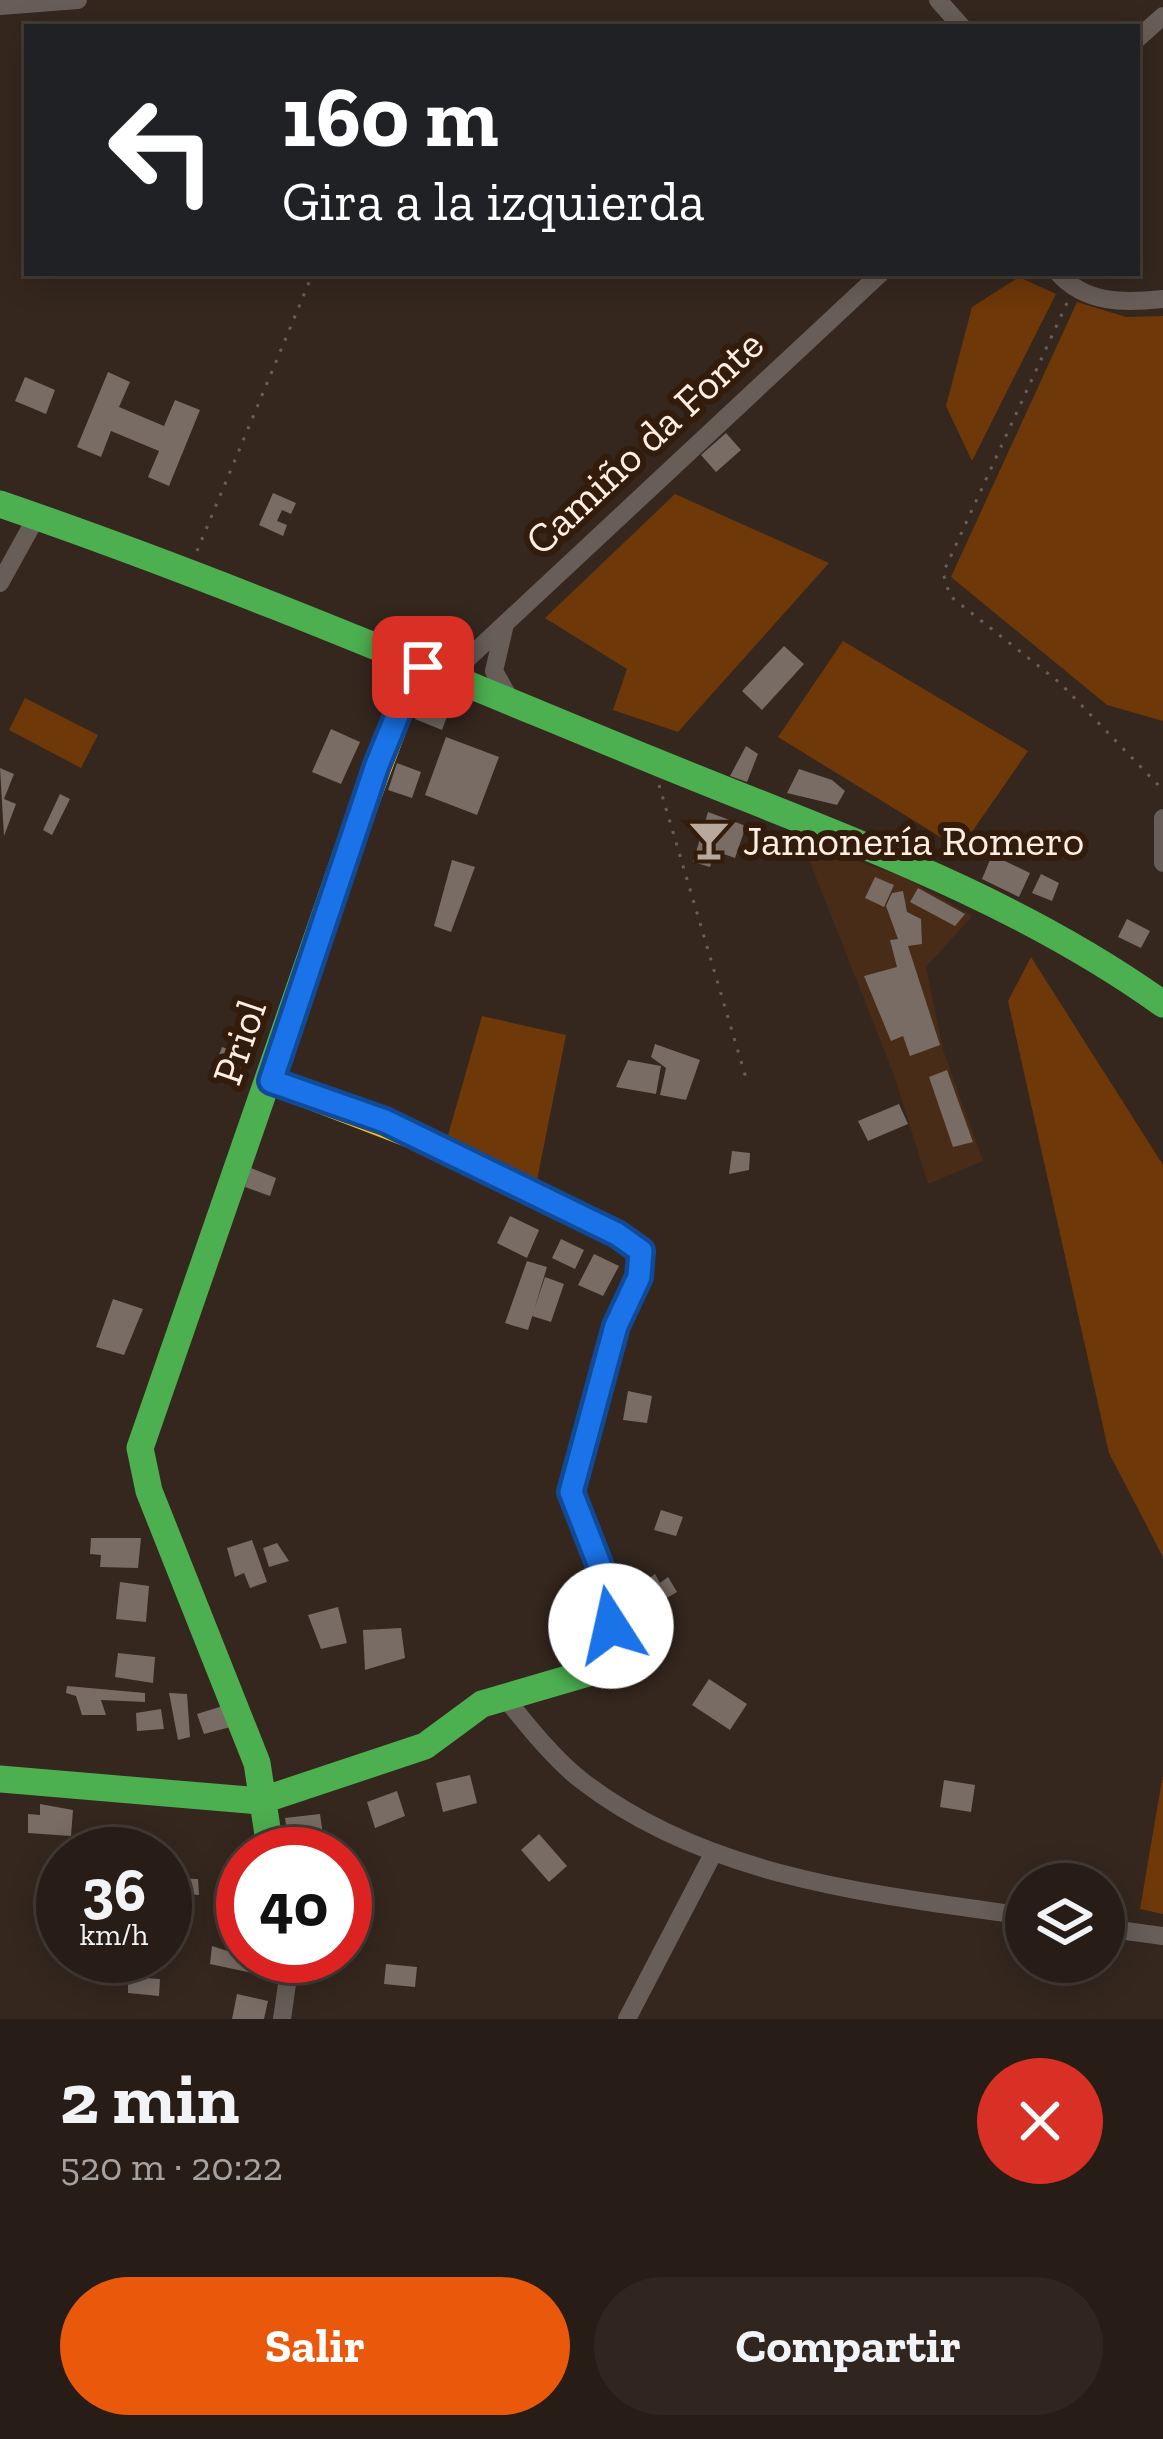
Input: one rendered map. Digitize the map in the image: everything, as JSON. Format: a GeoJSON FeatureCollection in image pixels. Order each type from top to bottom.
{"type":"FeatureCollection","features":[{"type":"Feature","properties":{"kind":"street"},"geometry":{"type":"LineString","coordinates":[[0,6],[78,0]]}},
{"type":"Feature","properties":{"kind":"street"},"geometry":{"type":"LineString","coordinates":[[938,0],[959,24]]}},
{"type":"Feature","properties":{"kind":"street"},"geometry":{"type":"LineString","coordinates":[[1140,36],[1163,16]]}},
{"type":"Feature","properties":{"kind":"street","name":"Camiño da Fonte"},"geometry":{"type":"LineString","coordinates":[[446,676],[878,276]]}},
{"type":"Feature","properties":{"kind":"street"},"geometry":{"type":"LineString","coordinates":[[1061,276],[1073,290],[1122,304],[1163,298]]}},
{"type":"Feature","properties":{"kind":"street"},"geometry":{"type":"LineString","coordinates":[[0,504],[651,760],[1042,929],[1163,1004]]}},
{"type":"Feature","properties":{"kind":"street"},"geometry":{"type":"LineString","coordinates":[[0,583],[37,516]]}},
{"type":"Feature","properties":{"kind":"street"},"geometry":{"type":"LineString","coordinates":[[446,676],[484,672],[509,614]]}},
{"type":"Feature","properties":{"kind":"street"},"geometry":{"type":"LineString","coordinates":[[496,648],[494,671],[512,703]]}},
{"type":"Feature","properties":{"kind":"street","name":"Priol"},"geometry":{"type":"LineString","coordinates":[[260,1801],[256,1763],[148,1491],[140,1448],[377,765],[408,689],[446,676]]}},
{"type":"Feature","properties":{"kind":"street"},"geometry":{"type":"LineString","coordinates":[[1163,818],[1163,863]]}},
{"type":"Feature","properties":{"kind":"street"},"geometry":{"type":"LineString","coordinates":[[0,1780],[260,1801],[424,1746],[482,1704],[629,1661],[611,1626],[603,1574],[571,1492],[616,1326],[639,1277],[641,1251],[617,1234],[385,1121],[271,1081]]}},
{"type":"Feature","properties":{"kind":"street"},"geometry":{"type":"LineString","coordinates":[[506,1699],[579,1779],[714,1852],[852,1892],[1005,1913]]}},
{"type":"Feature","properties":{"kind":"street"},"geometry":{"type":"LineString","coordinates":[[260,1801],[265,1827]]}},
{"type":"Feature","properties":{"kind":"street"},"geometry":{"type":"LineString","coordinates":[[626,2019],[714,1852]]}},
{"type":"Feature","properties":{"kind":"street"},"geometry":{"type":"LineString","coordinates":[[1125,1931],[1163,1936]]}},
{"type":"Feature","properties":{"kind":"street"},"geometry":{"type":"LineString","coordinates":[[282,2019],[287,1983]]}},
{"type":"Feature","properties":{"kind":"path"},"geometry":{"type":"LineString","coordinates":[[188,575],[312,276]]}},
{"type":"Feature","properties":{"kind":"path"},"geometry":{"type":"LineString","coordinates":[[1073,290],[943,573],[950,596],[1060,683],[1163,790]]}},
{"type":"Feature","properties":{"kind":"path"},"geometry":{"type":"LineString","coordinates":[[651,760],[746,1078]]}},
{"type":"Feature","properties":{"kind":"shaded area"},"geometry":{"type":"Polygon","coordinates":[[[1019,277],[1056,294],[972,461],[946,406],[972,307],[1019,277]]]}},
{"type":"Feature","properties":{"kind":"shaded area"},"geometry":{"type":"Polygon","coordinates":[[[1077,302],[1126,317],[1163,316],[1163,721],[1107,705],[951,577],[1077,302]]]}},
{"type":"Feature","properties":{"kind":"shaded area"},"geometry":{"type":"Polygon","coordinates":[[[675,494],[829,563],[678,732],[613,710],[627,669],[545,618],[675,494]]]}},
{"type":"Feature","properties":{"kind":"shaded area"},"geometry":{"type":"Polygon","coordinates":[[[843,641],[1028,751],[960,849],[778,737],[843,641]]]}},
{"type":"Feature","properties":{"kind":"shaded area"},"geometry":{"type":"Polygon","coordinates":[[[25,698],[98,735],[81,768],[9,730],[25,698]]]}},
{"type":"Feature","properties":{"kind":"shaded area"},"geometry":{"type":"Polygon","coordinates":[[[802,842],[904,877],[972,916],[926,967],[943,1050],[983,1161],[928,1184],[894,1075],[802,842]]]}},
{"type":"Feature","properties":{"kind":"shaded area"},"geometry":{"type":"Polygon","coordinates":[[[1031,957],[1163,1165],[1163,1557],[1109,1453],[1008,1001],[1031,957]]]}},
{"type":"Feature","properties":{"kind":"shaded area"},"geometry":{"type":"Polygon","coordinates":[[[482,1016],[566,1035],[536,1185],[448,1135],[482,1016]]]}},
{"type":"Feature","properties":{"kind":"shaded area"},"geometry":{"type":"Polygon","coordinates":[[[1163,1780],[1163,1914],[1140,1909],[1163,1780]]]}},
{"type":"Feature","properties":{"kind":"building"},"geometry":{"type":"Polygon","coordinates":[[[108,372],[130,382],[119,407],[164,426],[175,400],[200,410],[169,486],[148,477],[159,451],[111,431],[101,457],[77,447],[108,372]]]}},
{"type":"Feature","properties":{"kind":"building"},"geometry":{"type":"Polygon","coordinates":[[[25,377],[55,390],[46,414],[15,401],[25,377]]]}},
{"type":"Feature","properties":{"kind":"building"},"geometry":{"type":"Polygon","coordinates":[[[726,433],[741,450],[716,472],[701,455],[726,433]]]}},
{"type":"Feature","properties":{"kind":"building"},"geometry":{"type":"Polygon","coordinates":[[[273,493],[296,503],[291,514],[282,510],[277,521],[287,525],[283,536],[259,525],[273,493]]]}},
{"type":"Feature","properties":{"kind":"building"},"geometry":{"type":"Polygon","coordinates":[[[784,646],[804,664],[762,710],[742,691],[784,646]]]}},
{"type":"Feature","properties":{"kind":"building"},"geometry":{"type":"Polygon","coordinates":[[[424,693],[452,703],[442,730],[415,719],[424,693]]]}},
{"type":"Feature","properties":{"kind":"building"},"geometry":{"type":"Polygon","coordinates":[[[331,729],[360,742],[341,784],[312,772],[331,729]]]}},
{"type":"Feature","properties":{"kind":"building"},"geometry":{"type":"Polygon","coordinates":[[[446,737],[499,757],[477,815],[425,795],[446,737]]]}},
{"type":"Feature","properties":{"kind":"building"},"geometry":{"type":"Polygon","coordinates":[[[746,746],[758,754],[747,782],[730,776],[746,746]]]}},
{"type":"Feature","properties":{"kind":"building"},"geometry":{"type":"Polygon","coordinates":[[[397,763],[421,772],[412,798],[388,790],[397,763]]]}},
{"type":"Feature","properties":{"kind":"building"},"geometry":{"type":"Polygon","coordinates":[[[0,768],[14,774],[4,799],[16,804],[4,836],[0,768]]]}},
{"type":"Feature","properties":{"kind":"building"},"geometry":{"type":"Polygon","coordinates":[[[799,769],[832,780],[845,791],[837,805],[787,793],[799,769]]]}},
{"type":"Feature","properties":{"kind":"building"},"geometry":{"type":"Polygon","coordinates":[[[60,794],[70,799],[52,835],[43,830],[60,794]]]}},
{"type":"Feature","properties":{"kind":"building"},"geometry":{"type":"Polygon","coordinates":[[[708,812],[746,826],[735,858],[715,851],[710,867],[693,862],[708,812]]]}},
{"type":"Feature","properties":{"kind":"building"},"geometry":{"type":"Polygon","coordinates":[[[992,855],[1030,873],[1019,897],[982,879],[992,855]]]}},
{"type":"Feature","properties":{"kind":"building"},"geometry":{"type":"Polygon","coordinates":[[[452,860],[475,867],[451,932],[434,926],[452,860]]]}},
{"type":"Feature","properties":{"kind":"building"},"geometry":{"type":"Polygon","coordinates":[[[1041,874],[1059,883],[1052,901],[1032,893],[1041,874]]]}},
{"type":"Feature","properties":{"kind":"building"},"geometry":{"type":"Polygon","coordinates":[[[875,877],[894,885],[884,907],[865,898],[875,877]]]}},
{"type":"Feature","properties":{"kind":"building"},"geometry":{"type":"Polygon","coordinates":[[[918,888],[965,914],[955,926],[910,902],[918,888]]]}},
{"type":"Feature","properties":{"kind":"building"},"geometry":{"type":"Polygon","coordinates":[[[903,891],[907,912],[921,919],[922,944],[908,946],[940,1045],[910,1056],[903,1036],[891,1041],[864,976],[897,967],[890,940],[898,939],[886,906],[892,893],[903,891]]]}},
{"type":"Feature","properties":{"kind":"building"},"geometry":{"type":"Polygon","coordinates":[[[1127,919],[1150,931],[1141,948],[1118,937],[1127,919]]]}},
{"type":"Feature","properties":{"kind":"building"},"geometry":{"type":"Polygon","coordinates":[[[655,1044],[700,1060],[686,1100],[660,1095],[666,1068],[651,1057],[655,1044]]]}},
{"type":"Feature","properties":{"kind":"building"},"geometry":{"type":"Polygon","coordinates":[[[222,1047],[245,1056],[234,1086],[211,1077],[222,1047]]]}},
{"type":"Feature","properties":{"kind":"building"},"geometry":{"type":"Polygon","coordinates":[[[628,1060],[661,1066],[656,1094],[616,1087],[628,1060]]]}},
{"type":"Feature","properties":{"kind":"building"},"geometry":{"type":"Polygon","coordinates":[[[947,1070],[973,1142],[953,1147],[929,1077],[947,1070]]]}},
{"type":"Feature","properties":{"kind":"building"},"geometry":{"type":"Polygon","coordinates":[[[899,1104],[908,1124],[868,1141],[858,1121],[899,1104]]]}},
{"type":"Feature","properties":{"kind":"building"},"geometry":{"type":"Polygon","coordinates":[[[732,1151],[750,1153],[749,1170],[729,1174],[732,1151]]]}},
{"type":"Feature","properties":{"kind":"building"},"geometry":{"type":"Polygon","coordinates":[[[251,1168],[276,1178],[270,1196],[245,1187],[251,1168]]]}},
{"type":"Feature","properties":{"kind":"building"},"geometry":{"type":"Polygon","coordinates":[[[510,1216],[539,1230],[527,1258],[497,1243],[510,1216]]]}},
{"type":"Feature","properties":{"kind":"building"},"geometry":{"type":"Polygon","coordinates":[[[561,1239],[584,1250],[575,1269],[552,1258],[561,1239]]]}},
{"type":"Feature","properties":{"kind":"building"},"geometry":{"type":"Polygon","coordinates":[[[594,1254],[619,1266],[603,1296],[578,1285],[594,1254]]]}},
{"type":"Feature","properties":{"kind":"building"},"geometry":{"type":"Polygon","coordinates":[[[527,1261],[547,1267],[528,1330],[505,1323],[527,1261]]]}},
{"type":"Feature","properties":{"kind":"building"},"geometry":{"type":"Polygon","coordinates":[[[545,1277],[564,1284],[551,1322],[532,1316],[545,1277]]]}},
{"type":"Feature","properties":{"kind":"building"},"geometry":{"type":"Polygon","coordinates":[[[113,1299],[143,1309],[124,1355],[96,1347],[113,1299]]]}},
{"type":"Feature","properties":{"kind":"building"},"geometry":{"type":"Polygon","coordinates":[[[628,1391],[652,1396],[647,1423],[623,1420],[628,1391]]]}},
{"type":"Feature","properties":{"kind":"building"},"geometry":{"type":"Polygon","coordinates":[[[661,1510],[683,1517],[676,1536],[654,1530],[661,1510]]]}},
{"type":"Feature","properties":{"kind":"building"},"geometry":{"type":"Polygon","coordinates":[[[91,1538],[141,1538],[138,1568],[100,1567],[101,1555],[90,1554],[91,1538]]]}},
{"type":"Feature","properties":{"kind":"building"},"geometry":{"type":"Polygon","coordinates":[[[252,1540],[267,1582],[250,1588],[244,1573],[235,1577],[227,1548],[252,1540]]]}},
{"type":"Feature","properties":{"kind":"building"},"geometry":{"type":"Polygon","coordinates":[[[277,1543],[289,1561],[269,1567],[263,1548],[277,1543]]]}},
{"type":"Feature","properties":{"kind":"building"},"geometry":{"type":"Polygon","coordinates":[[[655,1574],[660,1583],[668,1577],[677,1592],[653,1606],[639,1585],[655,1574]]]}},
{"type":"Feature","properties":{"kind":"building"},"geometry":{"type":"Polygon","coordinates":[[[120,1582],[149,1586],[146,1622],[116,1619],[120,1582]]]}},
{"type":"Feature","properties":{"kind":"building"},"geometry":{"type":"Polygon","coordinates":[[[638,1588],[655,1615],[636,1625],[620,1599],[638,1588]]]}},
{"type":"Feature","properties":{"kind":"building"},"geometry":{"type":"Polygon","coordinates":[[[338,1607],[347,1643],[321,1649],[308,1615],[338,1607]]]}},
{"type":"Feature","properties":{"kind":"building"},"geometry":{"type":"Polygon","coordinates":[[[401,1628],[405,1658],[365,1670],[363,1630],[401,1628]]]}},
{"type":"Feature","properties":{"kind":"building"},"geometry":{"type":"Polygon","coordinates":[[[588,1628],[593,1653],[559,1661],[551,1635],[588,1628]]]}},
{"type":"Feature","properties":{"kind":"building"},"geometry":{"type":"Polygon","coordinates":[[[118,1653],[155,1657],[153,1683],[115,1677],[118,1653]]]}},
{"type":"Feature","properties":{"kind":"building"},"geometry":{"type":"Polygon","coordinates":[[[709,1679],[747,1704],[730,1730],[692,1705],[709,1679]]]}},
{"type":"Feature","properties":{"kind":"building"},"geometry":{"type":"Polygon","coordinates":[[[67,1686],[145,1693],[145,1702],[101,1700],[106,1715],[82,1715],[76,1696],[66,1693],[67,1686]]]}},
{"type":"Feature","properties":{"kind":"building"},"geometry":{"type":"Polygon","coordinates":[[[169,1693],[187,1694],[190,1737],[178,1740],[169,1693]]]}},
{"type":"Feature","properties":{"kind":"building"},"geometry":{"type":"Polygon","coordinates":[[[229,1704],[238,1725],[204,1734],[197,1714],[229,1704]]]}},
{"type":"Feature","properties":{"kind":"building"},"geometry":{"type":"Polygon","coordinates":[[[161,1709],[164,1729],[137,1731],[136,1713],[161,1709]]]}},
{"type":"Feature","properties":{"kind":"building"},"geometry":{"type":"Polygon","coordinates":[[[470,1775],[477,1803],[443,1812],[436,1783],[470,1775]]]}},
{"type":"Feature","properties":{"kind":"building"},"geometry":{"type":"Polygon","coordinates":[[[944,1780],[975,1785],[971,1812],[940,1807],[944,1780]]]}},
{"type":"Feature","properties":{"kind":"building"},"geometry":{"type":"Polygon","coordinates":[[[397,1791],[405,1816],[375,1828],[367,1802],[397,1791]]]}},
{"type":"Feature","properties":{"kind":"building"},"geometry":{"type":"Polygon","coordinates":[[[40,1804],[73,1810],[72,1827],[36,1827],[36,1834],[28,1833],[28,1814],[40,1815],[40,1804]]]}},
{"type":"Feature","properties":{"kind":"building"},"geometry":{"type":"Polygon","coordinates":[[[320,1814],[322,1827],[286,1827],[285,1818],[320,1814]]]}},
{"type":"Feature","properties":{"kind":"building"},"geometry":{"type":"Polygon","coordinates":[[[539,1834],[567,1866],[549,1882],[521,1850],[539,1834]]]}},
{"type":"Feature","properties":{"kind":"building"},"geometry":{"type":"Polygon","coordinates":[[[192,1879],[198,1879],[199,1895],[192,1894],[192,1879]]]}},
{"type":"Feature","properties":{"kind":"building"},"geometry":{"type":"Polygon","coordinates":[[[212,1946],[216,1947],[216,1965],[210,1964],[212,1946]]]}},
{"type":"Feature","properties":{"kind":"building"},"geometry":{"type":"Polygon","coordinates":[[[386,1964],[417,1967],[415,1987],[384,1984],[386,1964]]]}},
{"type":"Feature","properties":{"kind":"building"},"geometry":{"type":"Polygon","coordinates":[[[128,1983],[160,1983],[159,1996],[128,1993],[128,1983]]]}},
{"type":"Feature","properties":{"kind":"building"},"geometry":{"type":"Polygon","coordinates":[[[237,1994],[268,2001],[264,2019],[232,2019],[237,1994]]]}},
{"type":"Feature","properties":{"kind":"traffic: fast"},"geometry":{"type":"LineString","coordinates":[[0,504],[329,628],[851,840],[1043,929],[1163,1004]]}},
{"type":"Feature","properties":{"kind":"traffic: fast"},"geometry":{"type":"LineString","coordinates":[[267,1827],[257,1763],[149,1491],[140,1448],[345,857]]}},
{"type":"Feature","properties":{"kind":"traffic: fast"},"geometry":{"type":"LineString","coordinates":[[0,1779],[260,1801],[425,1746],[482,1704],[629,1661],[611,1626],[603,1573],[571,1492],[616,1326],[639,1277],[641,1251],[618,1234],[422,1139]]}},
{"type":"Feature","properties":{"kind":"traffic: slow"},"geometry":{"type":"LineString","coordinates":[[345,857],[408,689],[423,667]]}},
{"type":"Feature","properties":{"kind":"traffic: slow"},"geometry":{"type":"LineString","coordinates":[[271,1081],[422,1139]]}},
{"type":"Feature","properties":{"kind":"place","name":"Jamonería Romero"},"geometry":{"type":"Point","coordinates":[709,840]}},
{"type":"Feature","properties":{"kind":"route"},"geometry":{"type":"LineString","coordinates":[[423,667],[408,689],[377,765],[271,1081],[385,1121],[617,1234],[641,1251],[639,1277],[616,1326],[571,1492],[603,1574],[611,1626]]}}]}
